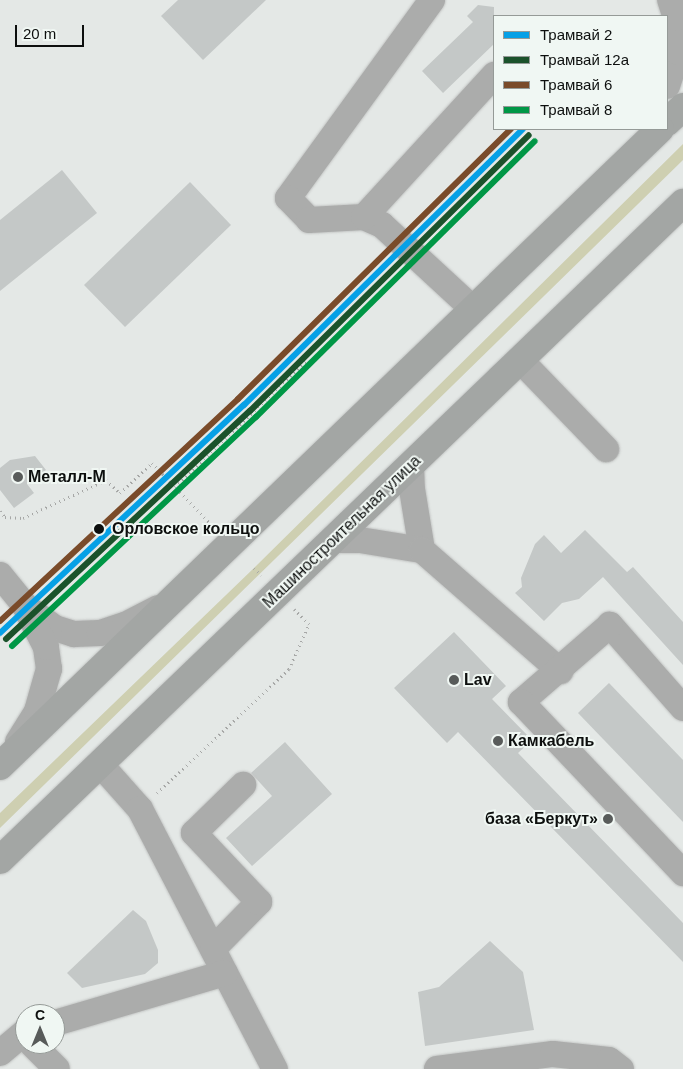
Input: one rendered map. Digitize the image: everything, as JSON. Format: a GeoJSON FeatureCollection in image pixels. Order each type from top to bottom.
{"type":"FeatureCollection","features":[{"type":"Feature","properties":{"kind":"main road"},"geometry":{"type":"LineString","coordinates":[[668,121],[683,107]]}},
{"type":"Feature","properties":{"kind":"main road"},"geometry":{"type":"LineString","coordinates":[[4,762],[659,130]]}},
{"type":"Feature","properties":{"kind":"main road","name":"Машиностроительная улица"},"geometry":{"type":"LineString","coordinates":[[0,860],[683,203]]}},
{"type":"Feature","properties":{"kind":"street"},"geometry":{"type":"LineString","coordinates":[[668,83],[678,52],[676,18],[670,0]]}},
{"type":"Feature","properties":{"kind":"street"},"geometry":{"type":"LineString","coordinates":[[422,4],[288,198],[309,220],[364,217],[382,226],[473,309]]}},
{"type":"Feature","properties":{"kind":"street"},"geometry":{"type":"LineString","coordinates":[[364,217],[493,76]]}},
{"type":"Feature","properties":{"kind":"street"},"geometry":{"type":"LineString","coordinates":[[628,159],[644,130]]}},
{"type":"Feature","properties":{"kind":"street"},"geometry":{"type":"LineString","coordinates":[[520,360],[606,449]]}},
{"type":"Feature","properties":{"kind":"street"},"geometry":{"type":"LineString","coordinates":[[411,465],[412,490],[422,550]]}},
{"type":"Feature","properties":{"kind":"street"},"geometry":{"type":"LineString","coordinates":[[333,540],[360,540],[422,550],[560,671]]}},
{"type":"Feature","properties":{"kind":"street"},"geometry":{"type":"LineString","coordinates":[[0,575],[26,607],[46,647],[49,669],[37,710],[4,762]]}},
{"type":"Feature","properties":{"kind":"street"},"geometry":{"type":"LineString","coordinates":[[26,607],[55,628],[74,634],[100,633],[146,616],[174,598]]}},
{"type":"Feature","properties":{"kind":"street"},"geometry":{"type":"LineString","coordinates":[[683,708],[610,626],[522,702],[683,873]]}},
{"type":"Feature","properties":{"kind":"street"},"geometry":{"type":"LineString","coordinates":[[100,764],[140,809],[274,1065]]}},
{"type":"Feature","properties":{"kind":"street"},"geometry":{"type":"LineString","coordinates":[[213,949],[259,902],[194,833],[244,785]]}},
{"type":"Feature","properties":{"kind":"street"},"geometry":{"type":"LineString","coordinates":[[65,1020],[225,973]]}},
{"type":"Feature","properties":{"kind":"street"},"geometry":{"type":"LineString","coordinates":[[0,1053],[15,1044]]}},
{"type":"Feature","properties":{"kind":"street"},"geometry":{"type":"LineString","coordinates":[[42,1054],[57,1069]]}},
{"type":"Feature","properties":{"kind":"street"},"geometry":{"type":"LineString","coordinates":[[437,1069],[553,1054],[609,1060],[621,1069]]}},
{"type":"Feature","properties":{"kind":"path"},"geometry":{"type":"LineString","coordinates":[[175,487],[308,359]]}},
{"type":"Feature","properties":{"kind":"path"},"geometry":{"type":"LineString","coordinates":[[0,511],[5,517],[23,518],[106,480],[120,493],[152,463],[210,523]]}},
{"type":"Feature","properties":{"kind":"path"},"geometry":{"type":"LineString","coordinates":[[254,568],[262,575]]}},
{"type":"Feature","properties":{"kind":"path"},"geometry":{"type":"LineString","coordinates":[[140,809],[289,669],[309,624],[291,606]]}},
{"type":"Feature","properties":{"kind":"green space"},"geometry":{"type":"Polygon","coordinates":[[[683,144],[683,160],[0,828],[0,813],[254,568],[683,144]]]}},
{"type":"Feature","properties":{"kind":"building"},"geometry":{"type":"Polygon","coordinates":[[[178,0],[266,0],[203,60],[161,16],[178,0]]]}},
{"type":"Feature","properties":{"kind":"building"},"geometry":{"type":"Polygon","coordinates":[[[478,5],[494,7],[493,45],[443,93],[422,71],[473,22],[467,16],[478,5]]]}},
{"type":"Feature","properties":{"kind":"building"},"geometry":{"type":"Polygon","coordinates":[[[62,170],[97,213],[0,291],[0,220],[62,170]]]}},
{"type":"Feature","properties":{"kind":"building"},"geometry":{"type":"Polygon","coordinates":[[[190,182],[231,225],[125,327],[84,285],[190,182]]]}},
{"type":"Feature","properties":{"kind":"building","name":"Металл-М"},"geometry":{"type":"Polygon","coordinates":[[[35,456],[46,470],[27,484],[34,493],[14,508],[0,490],[0,468],[10,460],[35,456]]]}},
{"type":"Feature","properties":{"kind":"building"},"geometry":{"type":"Polygon","coordinates":[[[585,530],[627,572],[633,567],[683,622],[683,665],[603,577],[579,599],[562,603],[544,621],[515,593],[522,587],[521,578],[535,544],[544,535],[561,553],[585,530]]]}},
{"type":"Feature","properties":{"kind":"building"},"geometry":{"type":"Polygon","coordinates":[[[454,632],[506,686],[492,699],[532,740],[518,753],[683,923],[683,962],[458,732],[447,743],[394,688],[454,632]]]}},
{"type":"Feature","properties":{"kind":"building"},"geometry":{"type":"Polygon","coordinates":[[[609,683],[683,760],[683,822],[578,713],[609,683]]]}},
{"type":"Feature","properties":{"kind":"building"},"geometry":{"type":"Polygon","coordinates":[[[285,742],[332,794],[252,866],[226,838],[272,796],[251,773],[285,742]]]}},
{"type":"Feature","properties":{"kind":"building"},"geometry":{"type":"Polygon","coordinates":[[[133,910],[146,921],[158,950],[158,963],[145,974],[82,988],[67,973],[133,910]]]}},
{"type":"Feature","properties":{"kind":"building"},"geometry":{"type":"Polygon","coordinates":[[[490,941],[523,972],[534,1030],[425,1046],[418,992],[439,987],[490,941]]]}},
{"type":"Feature","properties":{"kind":"tram line","name":"6"},"geometry":{"type":"LineString","coordinates":[[0,621],[238,399],[510,130]]}},
{"type":"Feature","properties":{"kind":"tram line","name":"2"},"geometry":{"type":"LineString","coordinates":[[0,633],[244,405],[522,130]]}},
{"type":"Feature","properties":{"kind":"tram line","name":"12а"},"geometry":{"type":"LineString","coordinates":[[6,639],[250,411],[529,135]]}},
{"type":"Feature","properties":{"kind":"tram line","name":"8"},"geometry":{"type":"LineString","coordinates":[[12,646],[256,417],[535,141]]}},
{"type":"Feature","properties":{"kind":"place","name":"Металл-М"},"geometry":{"type":"Point","coordinates":[18,477]}},
{"type":"Feature","properties":{"kind":"place","name":"Орловское кольцо"},"geometry":{"type":"Point","coordinates":[99,529]}},
{"type":"Feature","properties":{"kind":"place","name":"Lav"},"geometry":{"type":"Point","coordinates":[454,680]}},
{"type":"Feature","properties":{"kind":"place","name":"Камкабель"},"geometry":{"type":"Point","coordinates":[498,741]}},
{"type":"Feature","properties":{"kind":"place","name":"база «Беркут»"},"geometry":{"type":"Point","coordinates":[608,819]}}]}
